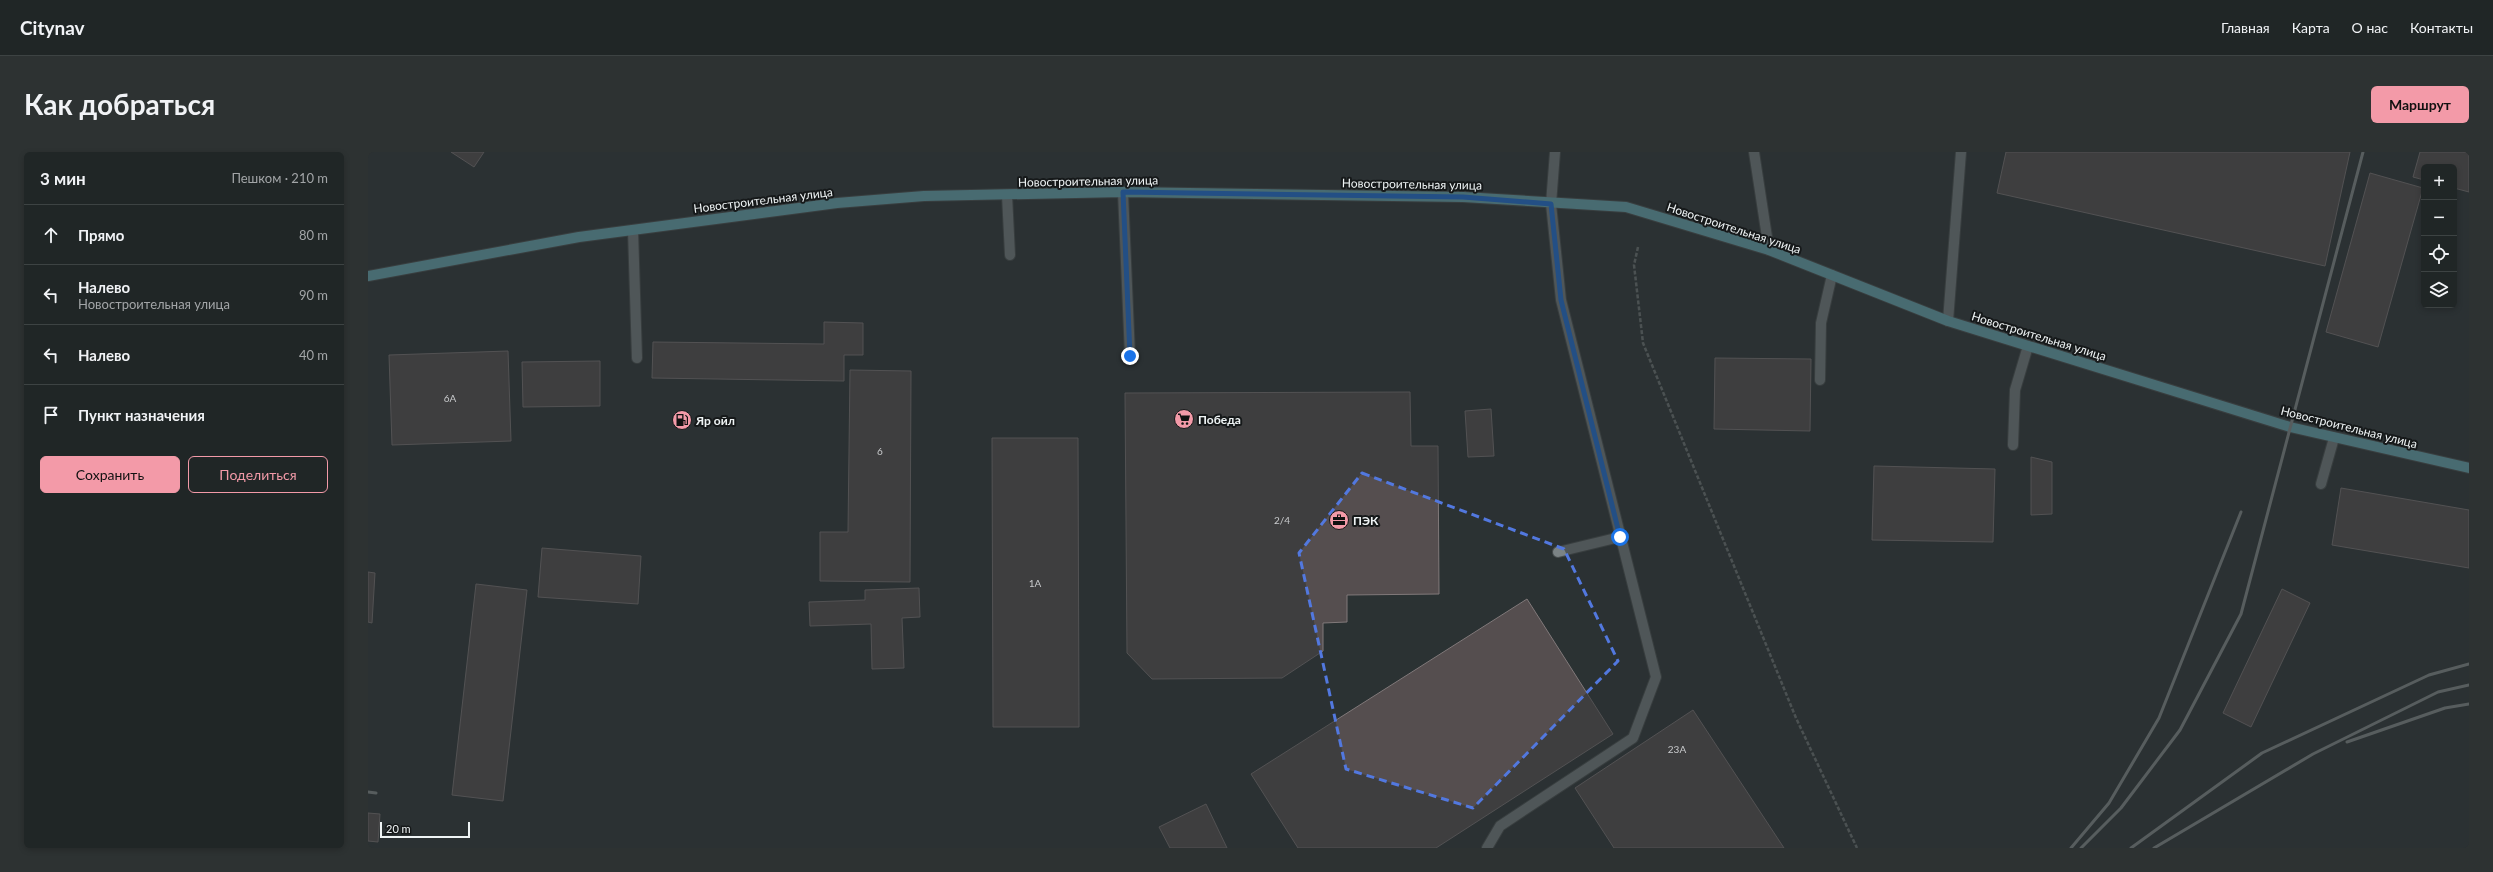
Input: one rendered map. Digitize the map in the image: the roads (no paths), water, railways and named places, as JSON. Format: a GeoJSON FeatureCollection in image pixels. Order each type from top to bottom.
{"type":"FeatureCollection","features":[{"type":"Feature","properties":{"kind":"main road","name":"Новостроительная улица"},"geometry":{"type":"LineString","coordinates":[[368,276],[578,237],[838,203],[924,196],[1123,192],[1463,197],[1551,204],[1626,207],[1768,250],[1948,322],[2290,427],[2469,468]]}},
{"type":"Feature","properties":{"kind":"street"},"geometry":{"type":"LineString","coordinates":[[1487,848],[1500,826],[1633,738],[1656,677],[1561,300],[1551,204],[1555,152]]}},
{"type":"Feature","properties":{"kind":"street"},"geometry":{"type":"LineString","coordinates":[[1754,152],[1768,250]]}},
{"type":"Feature","properties":{"kind":"street"},"geometry":{"type":"LineString","coordinates":[[1948,322],[1961,152]]}},
{"type":"Feature","properties":{"kind":"street"},"geometry":{"type":"LineString","coordinates":[[1123,192],[1130,356]]}},
{"type":"Feature","properties":{"kind":"street"},"geometry":{"type":"LineString","coordinates":[[1007,194],[1010,255]]}},
{"type":"Feature","properties":{"kind":"street"},"geometry":{"type":"LineString","coordinates":[[633,230],[637,358]]}},
{"type":"Feature","properties":{"kind":"street"},"geometry":{"type":"LineString","coordinates":[[1820,380],[1821,323],[1832,275]]}},
{"type":"Feature","properties":{"kind":"street"},"geometry":{"type":"LineString","coordinates":[[2013,445],[2015,390],[2028,346]]}},
{"type":"Feature","properties":{"kind":"street"},"geometry":{"type":"LineString","coordinates":[[2321,484],[2334,438]]}},
{"type":"Feature","properties":{"kind":"street"},"geometry":{"type":"LineString","coordinates":[[1558,552],[1620,537]]}},
{"type":"Feature","properties":{"kind":"railway"},"geometry":{"type":"LineString","coordinates":[[2081,848],[2121,808],[2180,730],[2241,614],[2363,152]]}},
{"type":"Feature","properties":{"kind":"railway"},"geometry":{"type":"LineString","coordinates":[[2071,848],[2109,803],[2159,718],[2241,512]]}},
{"type":"Feature","properties":{"kind":"railway"},"geometry":{"type":"LineString","coordinates":[[2131,848],[2262,753],[2429,675],[2469,664]]}},
{"type":"Feature","properties":{"kind":"railway"},"geometry":{"type":"LineString","coordinates":[[2154,848],[2313,754],[2438,692],[2469,685]]}},
{"type":"Feature","properties":{"kind":"railway"},"geometry":{"type":"LineString","coordinates":[[2347,742],[2445,708],[2469,704]]}},
{"type":"Feature","properties":{"kind":"railway"},"geometry":{"type":"LineString","coordinates":[[368,792],[376,793]]}},
{"type":"Feature","properties":{"kind":"place","name":"Победа"},"geometry":{"type":"Point","coordinates":[1184,419]}},
{"type":"Feature","properties":{"kind":"place","name":"Яр ойл"},"geometry":{"type":"Point","coordinates":[682,420]}},
{"type":"Feature","properties":{"kind":"place","name":"ПЭК"},"geometry":{"type":"Point","coordinates":[1339,520]}}]}
